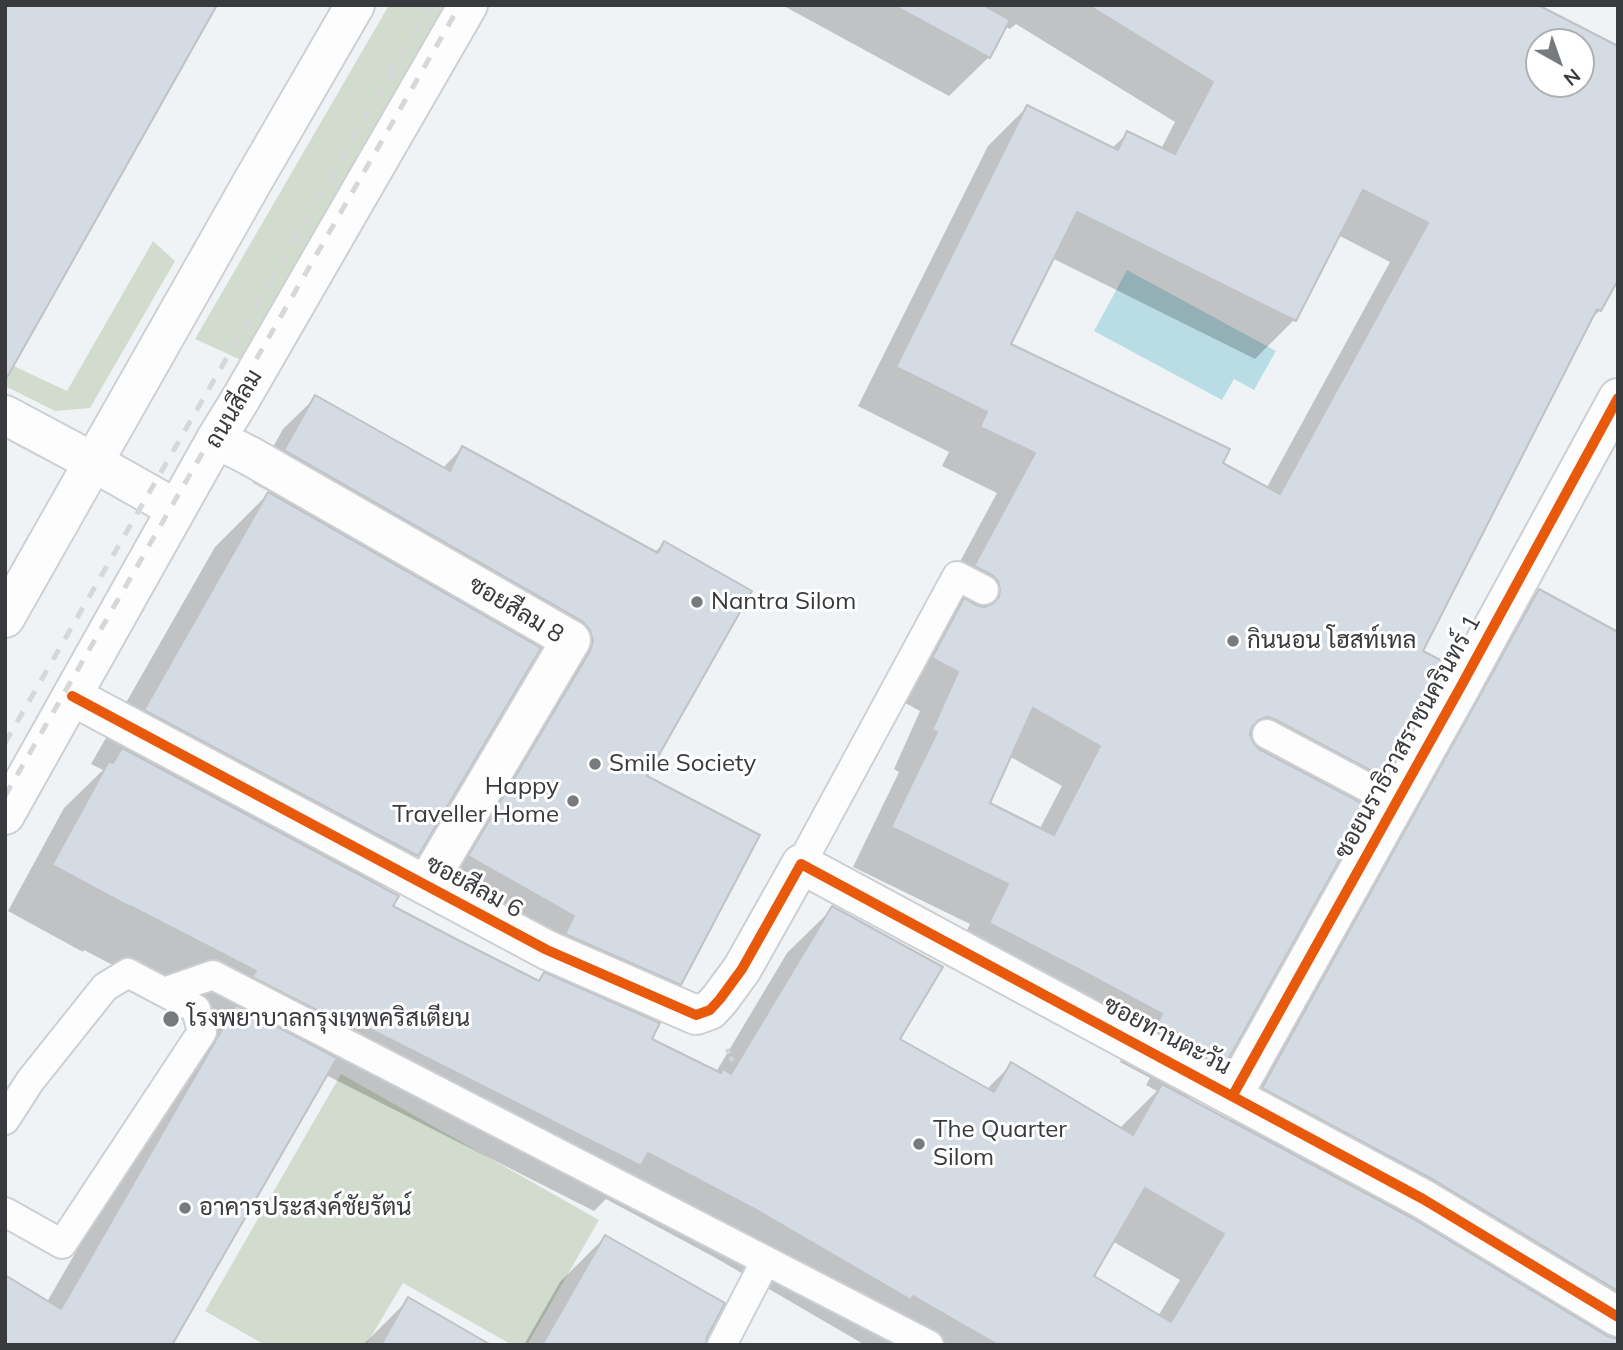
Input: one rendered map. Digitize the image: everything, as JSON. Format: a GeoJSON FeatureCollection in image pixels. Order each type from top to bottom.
{"type":"FeatureCollection","features":[{"type":"Feature","properties":{"kind":"street"},"geometry":{"type":"LineString","coordinates":[[5,618],[355,5]]}},
{"type":"Feature","properties":{"kind":"street","name":"ถนนสีลม"},"geometry":{"type":"LineString","coordinates":[[5,815],[216,439],[468,5]]}},
{"type":"Feature","properties":{"kind":"street","name":"ซอยนราธิวาสราชนครินทร์ 1"},"geometry":{"type":"LineString","coordinates":[[1233,1095],[1397,803],[1618,398]]}},
{"type":"Feature","properties":{"kind":"street"},"geometry":{"type":"LineString","coordinates":[[5,415],[176,509]]}},
{"type":"Feature","properties":{"kind":"street","name":"ซอยสีลม 8"},"geometry":{"type":"LineString","coordinates":[[216,439],[571,640],[426,885]]}},
{"type":"Feature","properties":{"kind":"street","name":"ซอยสีลม 6"},"geometry":{"type":"LineString","coordinates":[[72,696],[547,950],[696,1015],[710,1010],[742,970],[801,864]]}},
{"type":"Feature","properties":{"kind":"street","name":"ซอยทานตะวัน"},"geometry":{"type":"LineString","coordinates":[[801,864],[1423,1199],[1618,1317]]}},
{"type":"Feature","properties":{"kind":"lane","name":"ซอยสีลม 6"},"geometry":{"type":"LineString","coordinates":[[801,864],[957,576],[984,590]]}},
{"type":"Feature","properties":{"kind":"lane"},"geometry":{"type":"LineString","coordinates":[[1267,734],[1397,803]]}},
{"type":"Feature","properties":{"kind":"lane"},"geometry":{"type":"LineString","coordinates":[[5,1120],[30,1082],[105,987],[128,973],[196,1009],[202,1032],[62,1244],[5,1212]]}},
{"type":"Feature","properties":{"kind":"lane"},"geometry":{"type":"LineString","coordinates":[[164,992],[213,975],[929,1345]]}},
{"type":"Feature","properties":{"kind":"lane"},"geometry":{"type":"LineString","coordinates":[[722,1345],[765,1262]]}},
{"type":"Feature","properties":{"kind":"green space"},"geometry":{"type":"Polygon","coordinates":[[[389,5],[448,5],[241,360],[195,339],[389,5]]]}},
{"type":"Feature","properties":{"kind":"green space"},"geometry":{"type":"Polygon","coordinates":[[[153,241],[175,261],[90,408],[55,411],[5,386],[5,362],[67,391],[153,241]]]}},
{"type":"Feature","properties":{"kind":"green space"},"geometry":{"type":"Polygon","coordinates":[[[341,1074],[599,1220],[527,1345],[512,1345],[403,1283],[366,1345],[265,1345],[205,1311],[341,1074]]]}},
{"type":"Feature","properties":{"kind":"water"},"geometry":{"type":"Polygon","coordinates":[[[1127,270],[1276,351],[1254,390],[1234,379],[1222,400],[1094,331],[1127,270]]]}},
{"type":"Feature","properties":{"kind":"building"},"geometry":{"type":"Polygon","coordinates":[[[5,5],[217,5],[5,381],[5,5]]]}},
{"type":"Feature","properties":{"kind":"building"},"geometry":{"type":"Polygon","coordinates":[[[893,5],[983,5],[1010,20],[990,58],[893,5]]]}},
{"type":"Feature","properties":{"kind":"building"},"geometry":{"type":"Polygon","coordinates":[[[1088,5],[1538,5],[1583,28],[1525,28],[1525,98],[1595,98],[1595,34],[1618,46],[1618,280],[1601,311],[1597,309],[1423,651],[1448,664],[1385,778],[1274,719],[1267,717],[1252,727],[1250,734],[1259,749],[1369,807],[1224,1067],[1184,1045],[1188,1038],[1158,1023],[1162,1014],[989,923],[1008,884],[891,827],[937,732],[932,730],[958,672],[932,658],[964,598],[984,607],[999,597],[998,581],[974,566],[1035,453],[980,427],[987,412],[896,367],[1027,105],[1118,150],[1127,131],[1175,154],[1213,82],[1088,5]],[[1363,190],[1296,321],[1077,212],[1011,344],[1230,449],[1223,463],[1280,494],[1428,223],[1363,190]],[[1033,708],[990,803],[1054,835],[1100,746],[1033,708]]]}},
{"type":"Feature","properties":{"kind":"building"},"geometry":{"type":"Polygon","coordinates":[[[315,395],[450,471],[462,446],[658,553],[664,541],[752,591],[647,776],[760,835],[681,985],[565,934],[574,916],[468,856],[590,651],[593,641],[590,630],[582,621],[284,450],[315,395]]]}},
{"type":"Feature","properties":{"kind":"building"},"geometry":{"type":"Polygon","coordinates":[[[268,492],[541,648],[418,856],[144,710],[268,492]]]}},
{"type":"Feature","properties":{"kind":"building"},"geometry":{"type":"Polygon","coordinates":[[[1539,589],[1618,632],[1618,1291],[1434,1180],[1262,1088],[1539,589]]]}},
{"type":"Feature","properties":{"kind":"building"},"geometry":{"type":"Polygon","coordinates":[[[122,748],[399,896],[393,906],[458,940],[539,981],[544,972],[660,1023],[652,1039],[721,1073],[723,1069],[731,1074],[832,906],[943,967],[900,1039],[994,1092],[1011,1062],[1133,1135],[1162,1084],[1412,1218],[1607,1336],[1618,1339],[1618,1345],[998,1345],[913,1296],[911,1300],[760,1212],[648,1153],[641,1166],[358,1023],[354,1029],[252,977],[256,971],[52,865],[109,761],[113,763],[122,748]],[[1145,1188],[1094,1276],[1171,1322],[1224,1234],[1145,1188]]]}},
{"type":"Feature","properties":{"kind":"building","name":"อาคารประสงค์ชัยรัตน์"},"geometry":{"type":"Polygon","coordinates":[[[236,1005],[337,1058],[172,1345],[5,1345],[5,1275],[61,1309],[236,1005]]]}},
{"type":"Feature","properties":{"kind":"building"},"geometry":{"type":"Polygon","coordinates":[[[605,1235],[725,1303],[707,1337],[706,1345],[542,1345],[605,1235]]]}},
{"type":"Feature","properties":{"kind":"building"},"geometry":{"type":"Polygon","coordinates":[[[408,1297],[491,1345],[381,1345],[408,1297]]]}},
{"type":"Feature","properties":{"kind":"railway"},"geometry":{"type":"LineString","coordinates":[[5,743],[430,5]]}},
{"type":"Feature","properties":{"kind":"railway"},"geometry":{"type":"LineString","coordinates":[[5,796],[460,5]]}},
{"type":"Feature","properties":{"kind":"cycle path"},"geometry":{"type":"LineString","coordinates":[[1233,1095],[1618,398]]}},
{"type":"Feature","properties":{"kind":"cycle path"},"geometry":{"type":"LineString","coordinates":[[72,696],[547,950],[696,1015],[710,1010],[742,969],[801,864],[1423,1199],[1618,1317]]}},
{"type":"Feature","properties":{"kind":"place","name":"Nantra Silom"},"geometry":{"type":"Point","coordinates":[697,602]}},
{"type":"Feature","properties":{"kind":"place","name":"กินนอน โฮสท์เทล"},"geometry":{"type":"Point","coordinates":[1233,641]}},
{"type":"Feature","properties":{"kind":"place","name":"Smile Society"},"geometry":{"type":"Point","coordinates":[595,764]}},
{"type":"Feature","properties":{"kind":"place","name":"Happy Traveller Home"},"geometry":{"type":"Point","coordinates":[573,801]}},
{"type":"Feature","properties":{"kind":"place","name":"โรงพยาบาลกรุงเทพคริสเตียน"},"geometry":{"type":"Point","coordinates":[171,1019]}},
{"type":"Feature","properties":{"kind":"place","name":"The Quarter Silom"},"geometry":{"type":"Point","coordinates":[919,1144]}},
{"type":"Feature","properties":{"kind":"place","name":"อาคารประสงค์ชัยรัตน์"},"geometry":{"type":"Point","coordinates":[185,1208]}}]}
